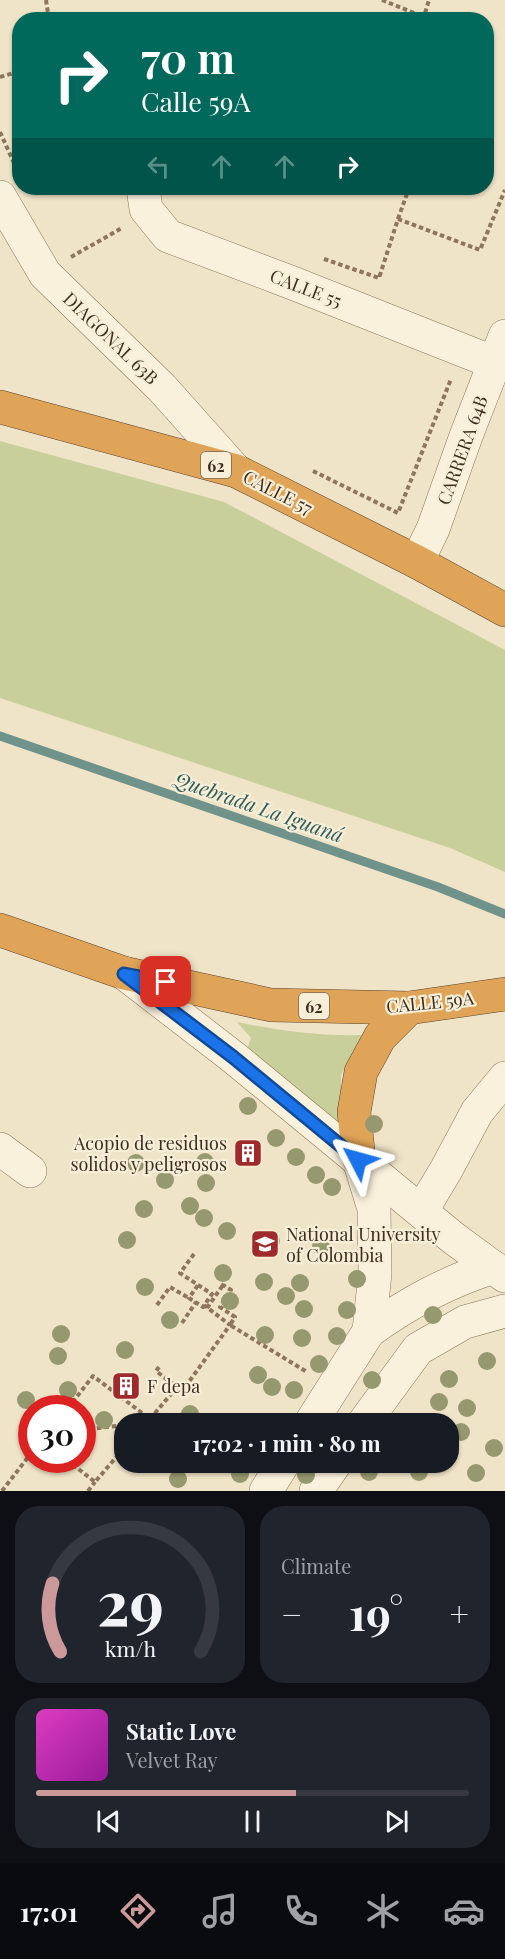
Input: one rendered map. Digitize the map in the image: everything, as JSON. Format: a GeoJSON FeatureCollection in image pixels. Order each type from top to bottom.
{"type":"FeatureCollection","features":[{"type":"Feature","properties":{"kind":"highway","name":"CALLE 57"},"geometry":{"type":"LineString","coordinates":[[0,407],[236,471],[417,562],[505,610]]}},
{"type":"Feature","properties":{"kind":"highway","name":"62"},"geometry":{"type":"LineString","coordinates":[[0,930],[124,974]]}},
{"type":"Feature","properties":{"kind":"highway","name":"CALLE 59A"},"geometry":{"type":"LineString","coordinates":[[124,974],[271,1005],[409,1008],[505,994]]}},
{"type":"Feature","properties":{"kind":"highway"},"geometry":{"type":"LineString","coordinates":[[358,1160],[354,1112],[361,1072],[380,1036],[409,1008]]}},
{"type":"Feature","properties":{"kind":"street","name":"CALLE 55"},"geometry":{"type":"LineString","coordinates":[[144,195],[146,209],[168,236],[500,350]]}},
{"type":"Feature","properties":{"kind":"street","name":"DIAGONAL 63B"},"geometry":{"type":"LineString","coordinates":[[0,196],[45,274],[162,388],[236,471]]}},
{"type":"Feature","properties":{"kind":"street","name":"CARRERA 64B"},"geometry":{"type":"LineString","coordinates":[[417,562],[433,529],[500,350]]}},
{"type":"Feature","properties":{"kind":"street"},"geometry":{"type":"LineString","coordinates":[[124,974],[233,1057],[358,1160],[499,1271]]}},
{"type":"Feature","properties":{"kind":"street"},"geometry":{"type":"LineString","coordinates":[[428,1200],[477,1112],[505,1078]]}},
{"type":"Feature","properties":{"kind":"street"},"geometry":{"type":"LineString","coordinates":[[0,1149],[30,1171]]}},
{"type":"Feature","properties":{"kind":"street"},"geometry":{"type":"LineString","coordinates":[[358,1160],[374,1209],[375,1273],[369,1331]]}},
{"type":"Feature","properties":{"kind":"street"},"geometry":{"type":"LineString","coordinates":[[317,1413],[369,1331],[398,1310],[438,1288],[499,1271]]}},
{"type":"Feature","properties":{"kind":"street"},"geometry":{"type":"LineString","coordinates":[[371,1413],[418,1348],[465,1322],[505,1311]]}},
{"type":"Feature","properties":{"kind":"street"},"geometry":{"type":"LineString","coordinates":[[266,1491],[277,1473]]}},
{"type":"Feature","properties":{"kind":"street"},"geometry":{"type":"LineString","coordinates":[[316,1491],[328,1473]]}},
{"type":"Feature","properties":{"kind":"path"},"geometry":{"type":"LineString","coordinates":[[382,0],[409,12]]}},
{"type":"Feature","properties":{"kind":"path"},"geometry":{"type":"LineString","coordinates":[[0,132],[12,158]]}},
{"type":"Feature","properties":{"kind":"path"},"geometry":{"type":"LineString","coordinates":[[398,219],[480,250],[505,190]]}},
{"type":"Feature","properties":{"kind":"path"},"geometry":{"type":"LineString","coordinates":[[379,278],[407,195]]}},
{"type":"Feature","properties":{"kind":"path"},"geometry":{"type":"LineString","coordinates":[[82,264],[73,256],[129,223]]}},
{"type":"Feature","properties":{"kind":"path"},"geometry":{"type":"LineString","coordinates":[[312,471],[398,513],[452,376]]}},
{"type":"Feature","properties":{"kind":"path"},"geometry":{"type":"LineString","coordinates":[[194,1254],[180,1273],[212,1294],[206,1307]]}},
{"type":"Feature","properties":{"kind":"path"},"geometry":{"type":"LineString","coordinates":[[159,1367],[156,1371],[183,1390],[235,1317],[220,1307],[231,1290],[224,1284],[206,1307]]}},
{"type":"Feature","properties":{"kind":"path"},"geometry":{"type":"LineString","coordinates":[[189,1298],[198,1285]]}},
{"type":"Feature","properties":{"kind":"path"},"geometry":{"type":"LineString","coordinates":[[157,1305],[170,1287],[206,1307],[230,1325],[316,1378]]}},
{"type":"Feature","properties":{"kind":"path"},"geometry":{"type":"LineString","coordinates":[[182,1323],[196,1302]]}},
{"type":"Feature","properties":{"kind":"path"},"geometry":{"type":"LineString","coordinates":[[79,1395],[93,1376],[136,1413]]}},
{"type":"Feature","properties":{"kind":"path"},"geometry":{"type":"LineString","coordinates":[[155,1413],[177,1387]]}},
{"type":"Feature","properties":{"kind":"path"},"geometry":{"type":"LineString","coordinates":[[96,1428],[114,1426]]}},
{"type":"Feature","properties":{"kind":"path"},"geometry":{"type":"LineString","coordinates":[[88,1491],[114,1460]]}},
{"type":"Feature","properties":{"kind":"path"},"geometry":{"type":"LineString","coordinates":[[2,1491],[18,1470]]}},
{"type":"Feature","properties":{"kind":"path"},"geometry":{"type":"LineString","coordinates":[[84,1473],[95,1482]]}},
{"type":"Feature","properties":{"kind":"green space"},"geometry":{"type":"Polygon","coordinates":[[[0,441],[224,502],[505,650],[505,872],[450,848],[0,698],[0,441]]]}},
{"type":"Feature","properties":{"kind":"green space"},"geometry":{"type":"Polygon","coordinates":[[[237,1022],[299,1032],[362,1035],[341,1075],[341,1125],[245,1055],[251,1038],[237,1022]]]}},
{"type":"Feature","properties":{"kind":"waterway","name":"Quebrada La Iguaná"},"geometry":{"type":"LineString","coordinates":[[0,736],[438,887],[505,914]]}},
{"type":"Feature","properties":{"kind":"place","name":"Acopio de residuos solidos y peligrosos"},"geometry":{"type":"Point","coordinates":[248,1153]}},
{"type":"Feature","properties":{"kind":"place","name":"National University of Colombia"},"geometry":{"type":"Point","coordinates":[265,1244]}},
{"type":"Feature","properties":{"kind":"place","name":"F depa"},"geometry":{"type":"Point","coordinates":[126,1386]}},
{"type":"Feature","properties":{"kind":"route"},"geometry":{"type":"LineString","coordinates":[[166,982],[124,974],[233,1057],[358,1160]]}}]}
